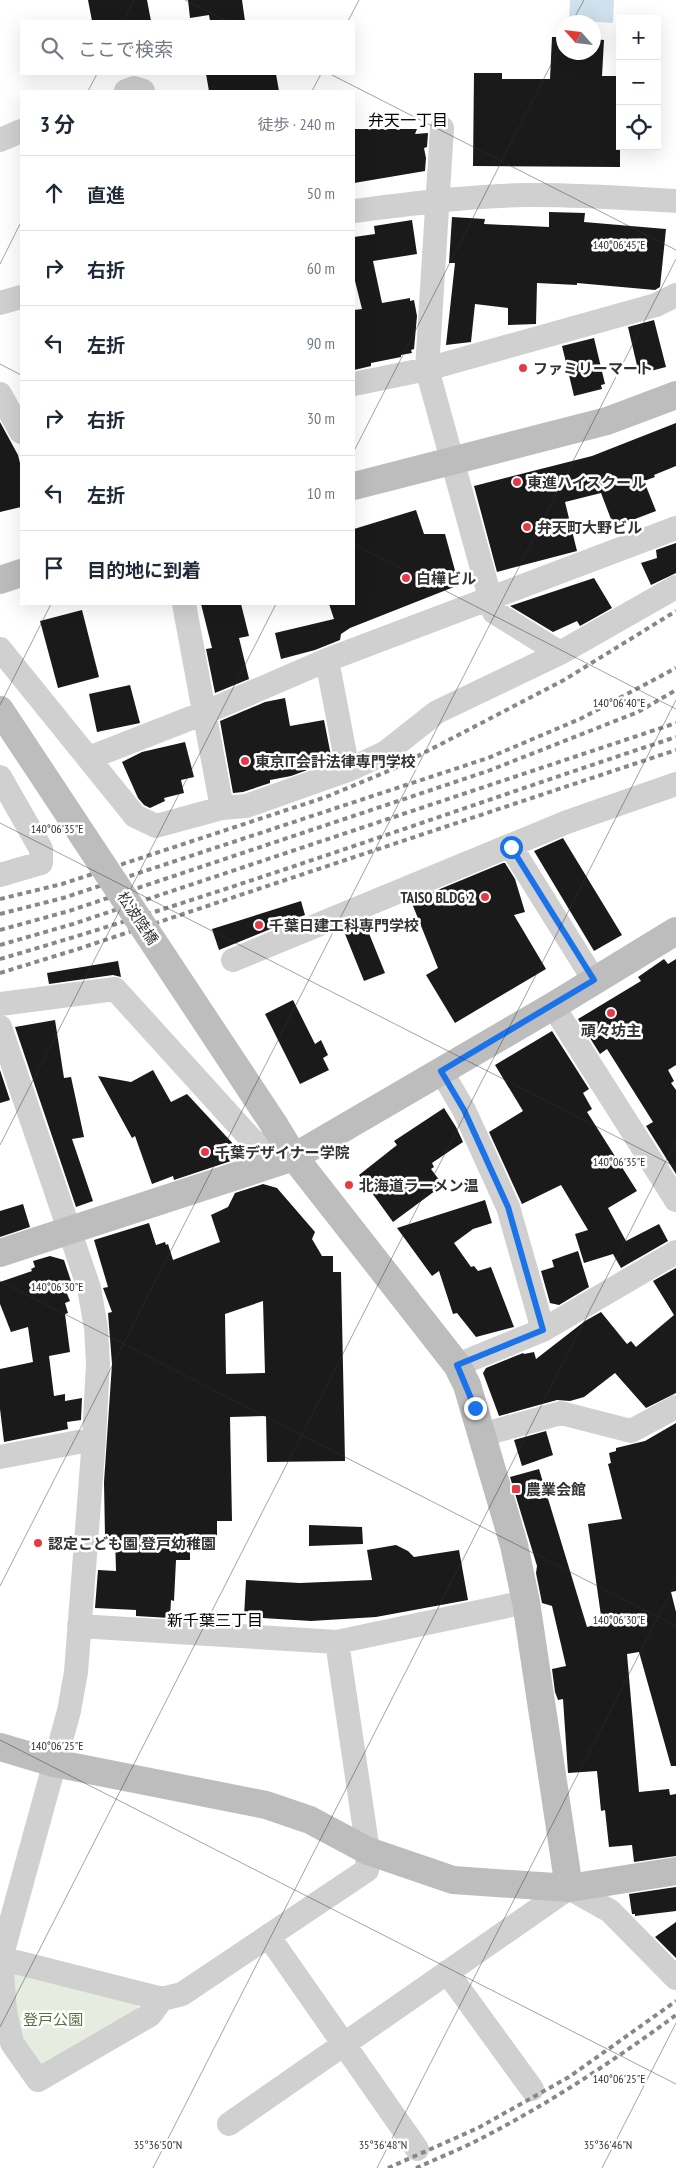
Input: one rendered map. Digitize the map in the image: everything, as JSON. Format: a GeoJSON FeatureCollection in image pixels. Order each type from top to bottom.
{"type":"FeatureCollection","features":[{"type":"Feature","properties":{"kind":"street"},"geometry":{"type":"LineString","coordinates":[[442,128],[427,369],[494,612],[560,653]]}},
{"type":"Feature","properties":{"kind":"street"},"geometry":{"type":"LineString","coordinates":[[0,140],[20,132]]}},
{"type":"Feature","properties":{"kind":"street"},"geometry":{"type":"LineString","coordinates":[[355,211],[438,200],[523,195],[598,196],[676,201]]}},
{"type":"Feature","properties":{"kind":"street"},"geometry":{"type":"LineString","coordinates":[[355,384],[427,369],[656,305],[676,295]]}},
{"type":"Feature","properties":{"kind":"street"},"geometry":{"type":"LineString","coordinates":[[0,303],[20,297]]}},
{"type":"Feature","properties":{"kind":"street"},"geometry":{"type":"LineString","coordinates":[[0,394],[20,430]]}},
{"type":"Feature","properties":{"kind":"street"},"geometry":{"type":"LineString","coordinates":[[355,486],[607,421],[676,395]]}},
{"type":"Feature","properties":{"kind":"street"},"geometry":{"type":"LineString","coordinates":[[89,758],[204,713],[327,660],[676,528]]}},
{"type":"Feature","properties":{"kind":"street"},"geometry":{"type":"LineString","coordinates":[[0,580],[20,573]]}},
{"type":"Feature","properties":{"kind":"street"},"geometry":{"type":"LineString","coordinates":[[0,649],[135,816],[156,826],[222,808],[246,806],[348,770],[386,754],[437,712],[560,653],[676,587]]}},
{"type":"Feature","properties":{"kind":"street"},"geometry":{"type":"LineString","coordinates":[[184,605],[222,808]]}},
{"type":"Feature","properties":{"kind":"street"},"geometry":{"type":"LineString","coordinates":[[327,660],[348,770]]}},
{"type":"Feature","properties":{"kind":"street","name":"松波陸橋"},"geometry":{"type":"LineString","coordinates":[[0,710],[276,1126],[294,1157],[457,1365],[475,1408],[481,1435],[514,1545],[526,1602],[569,1888]]}},
{"type":"Feature","properties":{"kind":"street"},"geometry":{"type":"LineString","coordinates":[[0,777],[41,850],[41,863],[0,875]]}},
{"type":"Feature","properties":{"kind":"street"},"geometry":{"type":"LineString","coordinates":[[233,960],[568,822],[676,784]]}},
{"type":"Feature","properties":{"kind":"street"},"geometry":{"type":"LineString","coordinates":[[511,847],[594,980]]}},
{"type":"Feature","properties":{"kind":"street"},"geometry":{"type":"LineString","coordinates":[[0,1253],[294,1157],[553,1006],[676,931]]}},
{"type":"Feature","properties":{"kind":"street"},"geometry":{"type":"LineString","coordinates":[[0,1004],[115,989],[252,1140],[270,1151],[294,1157]]}},
{"type":"Feature","properties":{"kind":"street"},"geometry":{"type":"LineString","coordinates":[[553,1006],[676,1200]]}},
{"type":"Feature","properties":{"kind":"street"},"geometry":{"type":"LineString","coordinates":[[0,1027],[89,1288],[96,1328],[98,1363],[76,1672],[69,1711],[0,1958],[5,2011],[12,2042],[38,2080],[150,2015],[162,2000]]}},
{"type":"Feature","properties":{"kind":"street"},"geometry":{"type":"LineString","coordinates":[[441,1071],[464,1110],[508,1207],[543,1330]]}},
{"type":"Feature","properties":{"kind":"street"},"geometry":{"type":"LineString","coordinates":[[457,1365],[543,1330],[676,1252]]}},
{"type":"Feature","properties":{"kind":"street"},"geometry":{"type":"LineString","coordinates":[[481,1435],[561,1413],[631,1431],[676,1407]]}},
{"type":"Feature","properties":{"kind":"street"},"geometry":{"type":"LineString","coordinates":[[0,1458],[94,1439]]}},
{"type":"Feature","properties":{"kind":"street"},"geometry":{"type":"LineString","coordinates":[[79,1626],[337,1642],[526,1602]]}},
{"type":"Feature","properties":{"kind":"street"},"geometry":{"type":"LineString","coordinates":[[0,1958],[162,2000],[182,1994],[270,1937],[367,1870],[368,1851],[337,1642]]}},
{"type":"Feature","properties":{"kind":"street"},"geometry":{"type":"LineString","coordinates":[[0,1747],[54,1763],[266,1805],[310,1820],[368,1851],[453,1880],[569,1888],[676,1871]]}},
{"type":"Feature","properties":{"kind":"street"},"geometry":{"type":"LineString","coordinates":[[229,2124],[569,1888]]}},
{"type":"Feature","properties":{"kind":"street"},"geometry":{"type":"LineString","coordinates":[[569,1888],[610,1911],[676,1978]]}},
{"type":"Feature","properties":{"kind":"street"},"geometry":{"type":"LineString","coordinates":[[270,1937],[418,2149]]}},
{"type":"Feature","properties":{"kind":"street"},"geometry":{"type":"LineString","coordinates":[[447,1972],[532,2089]]}},
{"type":"Feature","properties":{"kind":"green space","name":"登戸公園"},"geometry":{"type":"Polygon","coordinates":[[[25,1970],[138,2004],[139,2012],[41,2072],[17,2041],[10,1975],[25,1970]]]}},
{"type":"Feature","properties":{"kind":"water"},"geometry":{"type":"Polygon","coordinates":[[[570,0],[614,0],[613,23],[601,22],[601,15],[569,15],[570,0]]]}},
{"type":"Feature","properties":{"kind":"building"},"geometry":{"type":"Polygon","coordinates":[[[88,0],[147,0],[151,20],[92,20],[88,0]]]}},
{"type":"Feature","properties":{"kind":"building"},"geometry":{"type":"Polygon","coordinates":[[[188,0],[242,0],[245,20],[210,20],[209,15],[190,18],[188,0]]]}},
{"type":"Feature","properties":{"kind":"building"},"geometry":{"type":"Polygon","coordinates":[[[552,37],[556,37],[556,60],[601,60],[601,40],[604,40],[602,76],[616,76],[616,150],[620,150],[620,167],[473,166],[474,73],[502,73],[502,79],[550,79],[552,37]]]}},
{"type":"Feature","properties":{"kind":"building"},"geometry":{"type":"Polygon","coordinates":[[[206,75],[276,75],[279,90],[209,90],[206,75]]]}},
{"type":"Feature","properties":{"kind":"building"},"geometry":{"type":"Polygon","coordinates":[[[355,129],[417,129],[415,134],[428,133],[427,147],[424,148],[426,158],[425,171],[355,183],[355,129]]]}},
{"type":"Feature","properties":{"kind":"building"},"geometry":{"type":"Polygon","coordinates":[[[549,212],[585,213],[584,222],[666,229],[660,287],[655,290],[577,283],[577,285],[537,283],[536,324],[508,325],[508,308],[475,304],[471,342],[446,345],[455,263],[449,263],[452,217],[485,219],[484,224],[549,227],[549,212]]]}},
{"type":"Feature","properties":{"kind":"building"},"geometry":{"type":"Polygon","coordinates":[[[412,220],[417,254],[373,261],[382,303],[410,298],[410,301],[414,300],[417,316],[414,349],[411,350],[412,353],[401,355],[401,357],[371,363],[371,366],[355,370],[355,310],[362,309],[355,281],[355,237],[375,234],[374,226],[412,220]]]}},
{"type":"Feature","properties":{"kind":"building"},"geometry":{"type":"Polygon","coordinates":[[[654,320],[666,367],[639,374],[628,327],[654,320]]]}},
{"type":"Feature","properties":{"kind":"building"},"geometry":{"type":"Polygon","coordinates":[[[594,338],[605,384],[601,385],[602,389],[574,396],[562,346],[594,338]]]}},
{"type":"Feature","properties":{"kind":"building"},"geometry":{"type":"Polygon","coordinates":[[[0,422],[18,455],[20,463],[20,507],[0,512],[0,422]]]}},
{"type":"Feature","properties":{"kind":"building"},"geometry":{"type":"Polygon","coordinates":[[[676,423],[676,466],[644,481],[656,511],[614,527],[601,493],[565,502],[577,551],[497,572],[474,486],[592,456],[676,423]]]}},
{"type":"Feature","properties":{"kind":"building","name":"白樺ビル"},"geometry":{"type":"Polygon","coordinates":[[[416,510],[424,534],[445,534],[459,585],[350,628],[341,634],[340,640],[315,650],[281,659],[275,633],[334,619],[329,605],[355,605],[355,529],[416,510]]]}},
{"type":"Feature","properties":{"kind":"building"},"geometry":{"type":"Polygon","coordinates":[[[676,543],[676,573],[651,585],[641,563],[657,558],[656,550],[676,543]]]}},
{"type":"Feature","properties":{"kind":"building"},"geometry":{"type":"Polygon","coordinates":[[[594,578],[612,608],[580,626],[577,621],[553,632],[510,606],[594,578]]]}},
{"type":"Feature","properties":{"kind":"building"},"geometry":{"type":"Polygon","coordinates":[[[201,605],[241,605],[249,636],[239,638],[249,679],[215,693],[206,649],[212,648],[201,605]]]}},
{"type":"Feature","properties":{"kind":"building"},"geometry":{"type":"Polygon","coordinates":[[[82,610],[99,677],[58,688],[40,621],[82,610]]]}},
{"type":"Feature","properties":{"kind":"building"},"geometry":{"type":"Polygon","coordinates":[[[130,685],[140,723],[97,732],[89,694],[130,685]]]}},
{"type":"Feature","properties":{"kind":"building"},"geometry":{"type":"Polygon","coordinates":[[[285,698],[290,726],[324,720],[332,761],[291,776],[270,780],[270,783],[243,792],[233,793],[220,721],[265,702],[285,698]]]}},
{"type":"Feature","properties":{"kind":"building"},"geometry":{"type":"Polygon","coordinates":[[[185,742],[194,777],[181,780],[184,793],[164,798],[165,801],[150,808],[144,805],[138,798],[122,762],[142,752],[185,742]]]}},
{"type":"Feature","properties":{"kind":"building"},"geometry":{"type":"Polygon","coordinates":[[[563,838],[622,935],[594,951],[534,851],[563,838]]]}},
{"type":"Feature","properties":{"kind":"building"},"geometry":{"type":"Polygon","coordinates":[[[505,863],[515,879],[525,912],[514,915],[546,969],[455,1023],[426,975],[438,968],[411,901],[505,863]]]}},
{"type":"Feature","properties":{"kind":"building"},"geometry":{"type":"Polygon","coordinates":[[[301,901],[305,915],[219,950],[212,929],[301,901]]]}},
{"type":"Feature","properties":{"kind":"building"},"geometry":{"type":"Polygon","coordinates":[[[364,921],[385,973],[364,981],[343,929],[364,921]]]}},
{"type":"Feature","properties":{"kind":"building"},"geometry":{"type":"Polygon","coordinates":[[[664,959],[668,964],[676,959],[676,1065],[668,1070],[674,1081],[671,1083],[676,1090],[676,1174],[646,1126],[653,1122],[607,1049],[600,1054],[578,1019],[641,981],[638,977],[664,959]]]}},
{"type":"Feature","properties":{"kind":"building"},"geometry":{"type":"Polygon","coordinates":[[[118,961],[121,977],[113,975],[49,984],[47,973],[118,961]]]}},
{"type":"Feature","properties":{"kind":"building"},"geometry":{"type":"Polygon","coordinates":[[[293,1000],[315,1044],[321,1040],[328,1055],[323,1058],[329,1070],[300,1084],[265,1014],[293,1000]]]}},
{"type":"Feature","properties":{"kind":"building"},"geometry":{"type":"Polygon","coordinates":[[[55,1020],[64,1078],[71,1077],[84,1137],[72,1139],[93,1201],[76,1207],[15,1027],[55,1020]]]}},
{"type":"Feature","properties":{"kind":"building"},"geometry":{"type":"Polygon","coordinates":[[[552,1031],[589,1089],[583,1093],[592,1109],[587,1112],[637,1191],[608,1208],[626,1241],[659,1224],[668,1241],[621,1268],[613,1254],[584,1263],[575,1234],[588,1230],[561,1185],[522,1204],[489,1132],[523,1111],[495,1065],[552,1031]]]}},
{"type":"Feature","properties":{"kind":"building"},"geometry":{"type":"Polygon","coordinates":[[[0,1070],[10,1100],[0,1103],[0,1070]]]}},
{"type":"Feature","properties":{"kind":"building"},"geometry":{"type":"Polygon","coordinates":[[[153,1070],[171,1102],[187,1094],[237,1148],[237,1159],[174,1180],[173,1176],[152,1184],[135,1136],[132,1138],[98,1076],[131,1082],[153,1070]]]}},
{"type":"Feature","properties":{"kind":"building"},"geometry":{"type":"Polygon","coordinates":[[[444,1108],[463,1142],[432,1163],[434,1167],[431,1169],[443,1185],[393,1222],[359,1175],[397,1145],[394,1141],[444,1108]]]}},
{"type":"Feature","properties":{"kind":"building"},"geometry":{"type":"Polygon","coordinates":[[[263,1184],[277,1188],[315,1232],[312,1239],[322,1256],[333,1256],[333,1272],[341,1272],[345,1461],[267,1462],[266,1416],[230,1417],[232,1521],[217,1521],[217,1548],[190,1549],[190,1560],[176,1560],[174,1601],[171,1600],[170,1618],[136,1616],[136,1610],[95,1608],[98,1570],[116,1571],[115,1536],[105,1536],[104,1482],[112,1364],[108,1313],[112,1312],[103,1288],[108,1287],[94,1240],[149,1223],[156,1245],[165,1242],[166,1245],[168,1244],[173,1260],[220,1242],[211,1215],[228,1207],[235,1193],[263,1184]],[[263,1301],[225,1314],[226,1374],[265,1373],[263,1301]]]}},
{"type":"Feature","properties":{"kind":"building"},"geometry":{"type":"Polygon","coordinates":[[[485,1200],[492,1223],[473,1229],[454,1243],[471,1267],[474,1266],[478,1271],[491,1267],[514,1327],[476,1337],[457,1313],[453,1314],[439,1271],[432,1276],[397,1228],[485,1200]]]}},
{"type":"Feature","properties":{"kind":"building"},"geometry":{"type":"Polygon","coordinates":[[[23,1204],[30,1227],[0,1237],[0,1211],[23,1204]]]}},
{"type":"Feature","properties":{"kind":"building"},"geometry":{"type":"Polygon","coordinates":[[[578,1251],[589,1287],[559,1305],[550,1303],[541,1271],[554,1267],[552,1260],[578,1251]]]}},
{"type":"Feature","properties":{"kind":"building"},"geometry":{"type":"Polygon","coordinates":[[[50,1256],[64,1260],[71,1281],[63,1284],[70,1301],[65,1303],[68,1313],[65,1314],[70,1352],[49,1356],[54,1396],[65,1394],[65,1401],[82,1398],[81,1420],[67,1422],[68,1429],[4,1442],[0,1409],[0,1369],[33,1362],[28,1327],[11,1332],[0,1304],[0,1282],[32,1271],[31,1269],[35,1267],[33,1261],[50,1256]]]}},
{"type":"Feature","properties":{"kind":"building"},"geometry":{"type":"Polygon","coordinates":[[[676,1268],[676,1393],[646,1408],[615,1373],[584,1397],[570,1401],[557,1400],[499,1416],[483,1373],[486,1368],[523,1353],[534,1352],[536,1359],[585,1321],[601,1312],[627,1344],[631,1341],[636,1347],[674,1315],[653,1281],[676,1268]]]}},
{"type":"Feature","properties":{"kind":"building"},"geometry":{"type":"Polygon","coordinates":[[[676,1423],[676,1591],[671,1592],[676,1612],[676,1766],[671,1766],[639,1652],[627,1654],[639,1792],[669,1789],[670,1795],[676,1794],[676,1856],[634,1862],[632,1845],[609,1847],[605,1810],[601,1811],[597,1771],[568,1773],[563,1699],[558,1700],[555,1692],[552,1669],[566,1666],[552,1606],[542,1603],[536,1573],[537,1566],[510,1477],[539,1469],[587,1627],[602,1623],[588,1524],[622,1519],[608,1464],[611,1463],[609,1453],[616,1451],[616,1448],[645,1441],[676,1423]]]}},
{"type":"Feature","properties":{"kind":"building"},"geometry":{"type":"Polygon","coordinates":[[[546,1431],[553,1455],[522,1466],[514,1440],[546,1431]]]}},
{"type":"Feature","properties":{"kind":"building"},"geometry":{"type":"Polygon","coordinates":[[[309,1525],[362,1527],[363,1544],[309,1546],[309,1525]]]}},
{"type":"Feature","properties":{"kind":"building"},"geometry":{"type":"Polygon","coordinates":[[[396,1545],[408,1551],[414,1557],[459,1550],[468,1600],[376,1617],[311,1621],[244,1617],[246,1580],[300,1583],[372,1580],[367,1550],[396,1545]]]}},
{"type":"Feature","properties":{"kind":"building"},"geometry":{"type":"Polygon","coordinates":[[[676,1887],[676,1911],[635,1916],[635,1914],[632,1914],[629,1894],[676,1887]]]}},
{"type":"Feature","properties":{"kind":"building"},"geometry":{"type":"Polygon","coordinates":[[[676,1922],[676,1958],[655,1937],[676,1922]]]}},
{"type":"Feature","properties":{"kind":"railway"},"geometry":{"type":"LineString","coordinates":[[0,899],[62,884],[326,797],[393,769],[564,680],[676,611]]}},
{"type":"Feature","properties":{"kind":"railway"},"geometry":{"type":"LineString","coordinates":[[0,914],[63,898],[488,758],[580,719],[676,668]]}},
{"type":"Feature","properties":{"kind":"railway"},"geometry":{"type":"LineString","coordinates":[[0,930],[69,911],[488,771],[638,712],[676,690]]}},
{"type":"Feature","properties":{"kind":"railway"},"geometry":{"type":"LineString","coordinates":[[0,945],[73,924],[676,723]]}},
{"type":"Feature","properties":{"kind":"railway"},"geometry":{"type":"LineString","coordinates":[[0,959],[170,907],[676,737]]}},
{"type":"Feature","properties":{"kind":"railway"},"geometry":{"type":"LineString","coordinates":[[0,973],[78,949],[676,750]]}},
{"type":"Feature","properties":{"kind":"railway"},"geometry":{"type":"LineString","coordinates":[[388,2168],[478,2128],[569,2077],[676,2001]]}},
{"type":"Feature","properties":{"kind":"railway"},"geometry":{"type":"LineString","coordinates":[[416,2168],[474,2142],[557,2096],[676,2015]]}},
{"type":"Feature","properties":{"kind":"place","name":"ファミリーマート"},"geometry":{"type":"Point","coordinates":[523,368]}},
{"type":"Feature","properties":{"kind":"place","name":"東進ハイスクール"},"geometry":{"type":"Point","coordinates":[517,482]}},
{"type":"Feature","properties":{"kind":"place","name":"弁天町大野ビル"},"geometry":{"type":"Point","coordinates":[527,527]}},
{"type":"Feature","properties":{"kind":"place","name":"白樺ビル"},"geometry":{"type":"Point","coordinates":[406,578]}},
{"type":"Feature","properties":{"kind":"place","name":"東京IT会計法律専門学校"},"geometry":{"type":"Point","coordinates":[245,761]}},
{"type":"Feature","properties":{"kind":"place","name":"TAISO BLDG 2"},"geometry":{"type":"Point","coordinates":[485,897]}},
{"type":"Feature","properties":{"kind":"place","name":"千葉日建工科専門学校"},"geometry":{"type":"Point","coordinates":[259,925]}},
{"type":"Feature","properties":{"kind":"place","name":"頑々坊主"},"geometry":{"type":"Point","coordinates":[611,1013]}},
{"type":"Feature","properties":{"kind":"place","name":"千葉デザイナー学院"},"geometry":{"type":"Point","coordinates":[205,1152]}},
{"type":"Feature","properties":{"kind":"place","name":"北海道ラーメン温"},"geometry":{"type":"Point","coordinates":[349,1185]}},
{"type":"Feature","properties":{"kind":"place","name":"農業会館"},"geometry":{"type":"Point","coordinates":[516,1489]}},
{"type":"Feature","properties":{"kind":"place","name":"認定こども園 登戸幼稚園"},"geometry":{"type":"Point","coordinates":[38,1543]}},
{"type":"Feature","properties":{"kind":"district","name":"弁天一丁目"},"geometry":{"type":"Point","coordinates":[408,120]}},
{"type":"Feature","properties":{"kind":"district","name":"新千葉三丁目"},"geometry":{"type":"Point","coordinates":[215,1620]}},
{"type":"Feature","properties":{"kind":"route"},"geometry":{"type":"LineString","coordinates":[[475,1408],[467,1385],[457,1365],[543,1330],[508,1207],[464,1110],[441,1071],[594,980],[511,847]]}}]}
